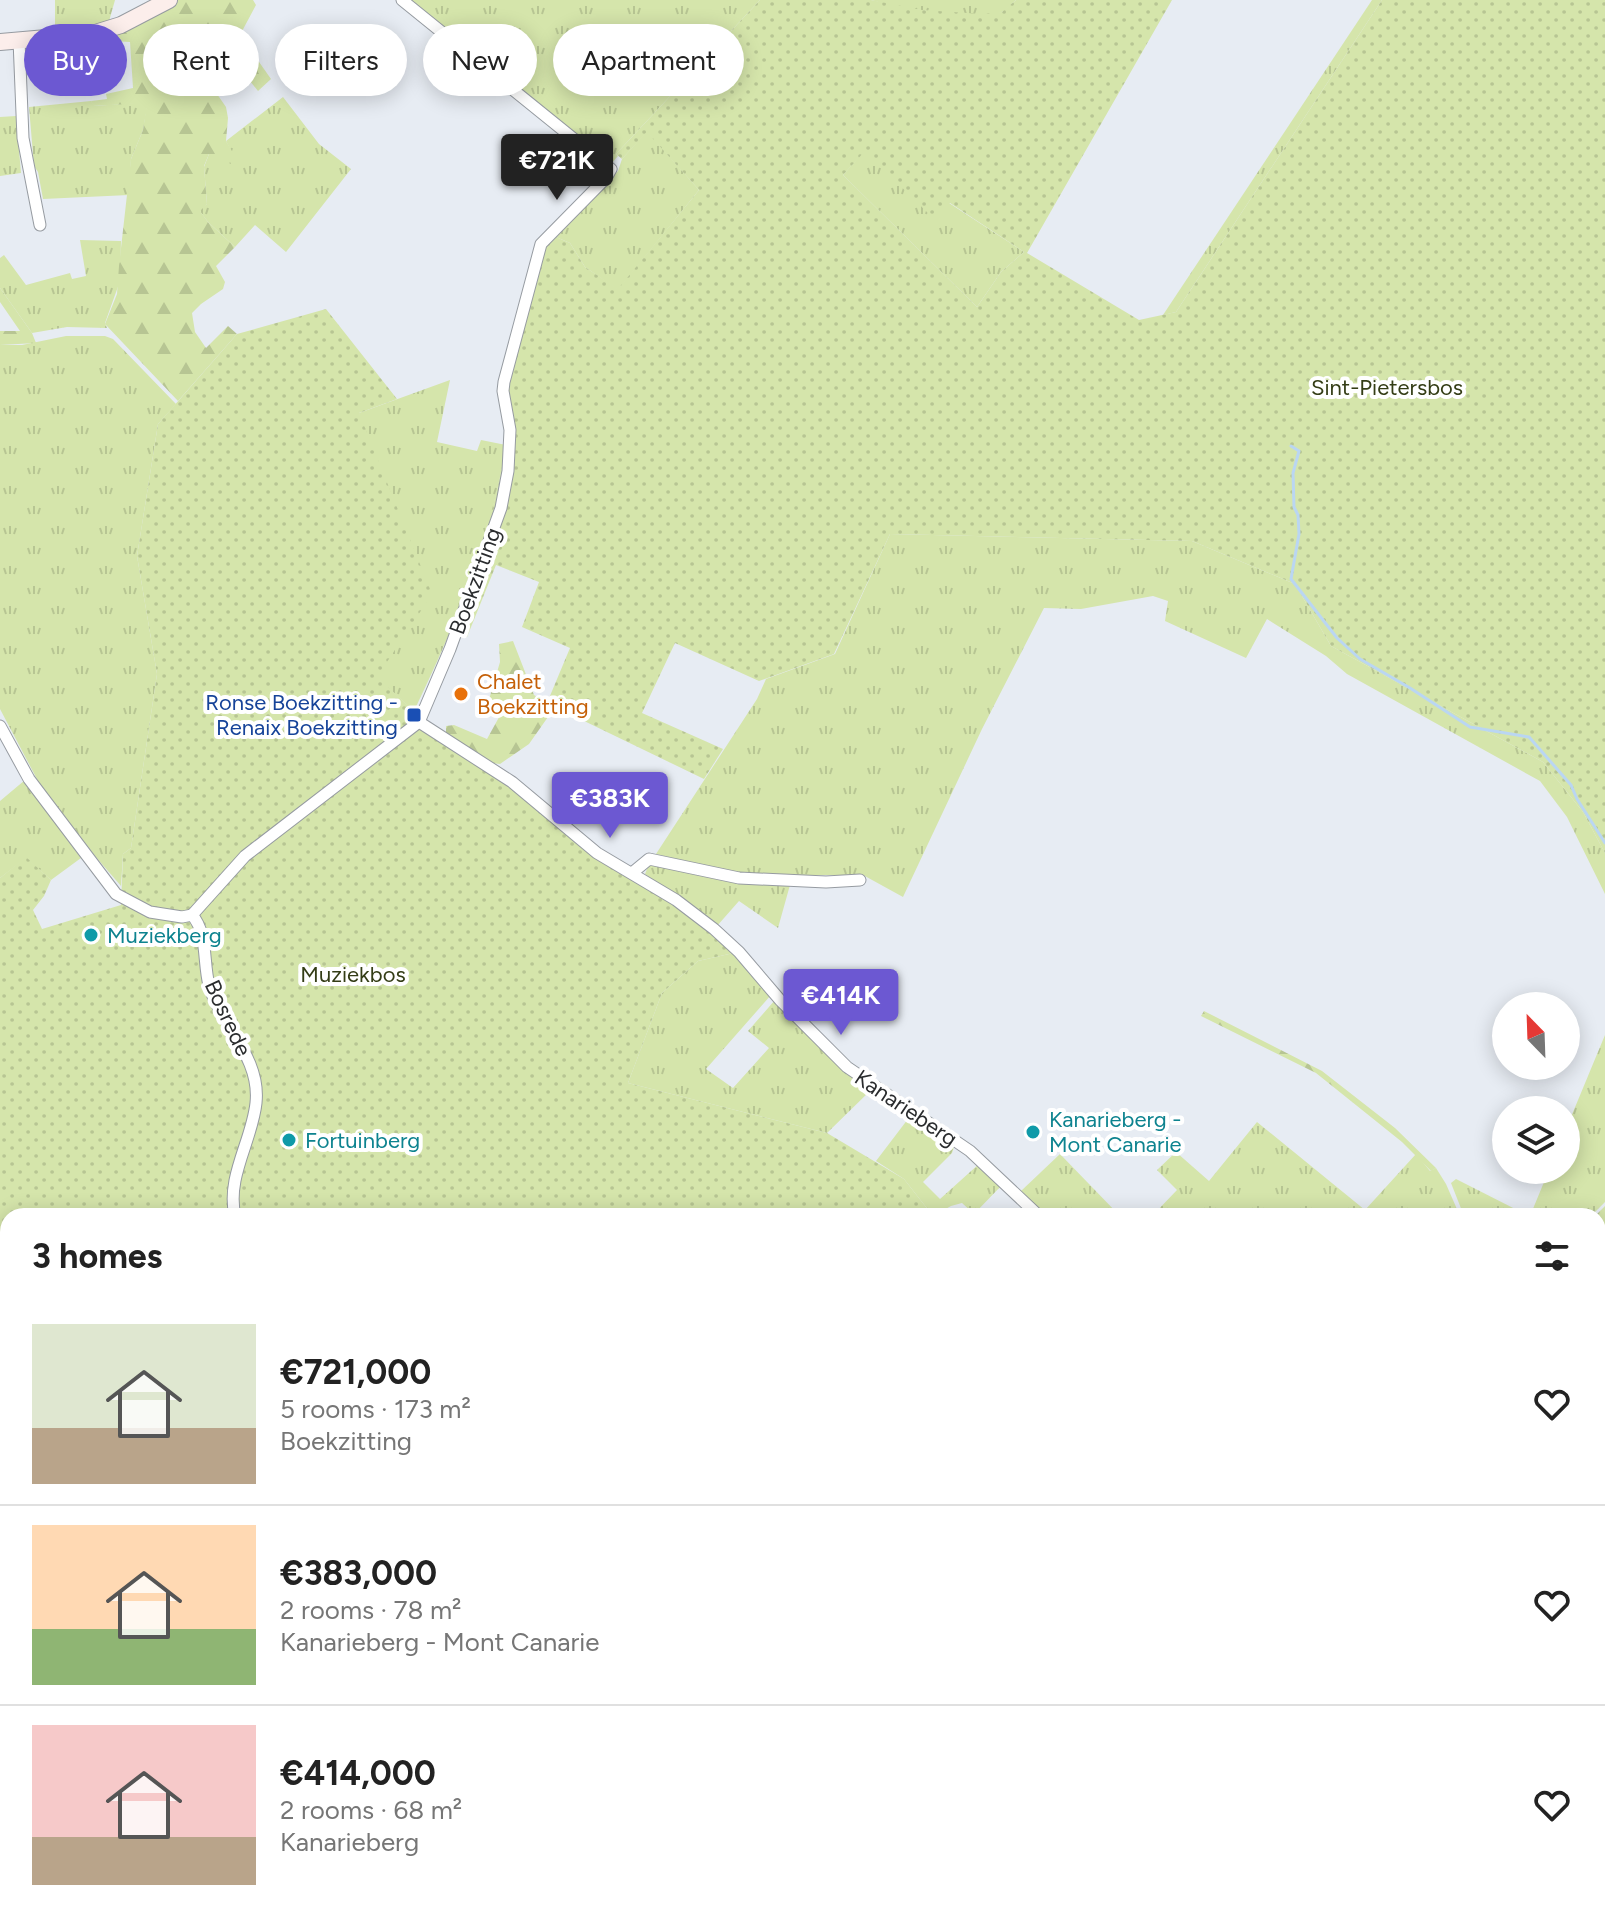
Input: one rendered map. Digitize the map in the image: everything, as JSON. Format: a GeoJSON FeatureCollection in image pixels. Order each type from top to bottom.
{"type":"FeatureCollection","features":[{"type":"Feature","properties":{"kind":"main road"},"geometry":{"type":"LineString","coordinates":[[0,42],[92,34],[169,0]]}},
{"type":"Feature","properties":{"kind":"street","name":"Boekzitting"},"geometry":{"type":"LineString","coordinates":[[192,915],[228,873],[261,842],[408,734],[419,722],[455,636],[501,508],[508,471],[510,430],[504,382],[541,244],[606,178],[611,169],[402,0]]}},
{"type":"Feature","properties":{"kind":"street"},"geometry":{"type":"LineString","coordinates":[[19,40],[23,138],[40,225]]}},
{"type":"Feature","properties":{"kind":"street"},"geometry":{"type":"LineString","coordinates":[[419,722],[512,782],[597,853],[632,873],[649,859],[739,878],[826,882],[860,880]]}},
{"type":"Feature","properties":{"kind":"street"},"geometry":{"type":"LineString","coordinates":[[0,726],[29,779],[116,894],[150,912],[182,917],[192,915]]}},
{"type":"Feature","properties":{"kind":"street","name":"Kanarieberg"},"geometry":{"type":"LineString","coordinates":[[632,873],[676,900],[714,929],[847,1067],[970,1151],[1031,1208]]}},
{"type":"Feature","properties":{"kind":"street","name":"Bosrede"},"geometry":{"type":"LineString","coordinates":[[192,915],[200,924],[213,996],[245,1051],[256,1086],[253,1121],[234,1183],[235,1208]]}},
{"type":"Feature","properties":{"kind":"green space"},"geometry":{"type":"Polygon","coordinates":[[[55,0],[115,0],[108,24],[55,24],[55,0]]]}},
{"type":"Feature","properties":{"kind":"green space"},"geometry":{"type":"Polygon","coordinates":[[[177,0],[253,0],[256,5],[246,24],[143,24],[143,96],[218,96],[226,107],[228,118],[226,141],[236,158],[231,164],[209,154],[204,166],[207,204],[200,211],[235,247],[216,266],[225,282],[223,289],[192,313],[195,332],[206,348],[228,326],[237,334],[178,401],[105,324],[117,294],[131,159],[143,130],[147,103],[93,106],[91,101],[107,99],[106,96],[127,96],[127,89],[133,88],[127,26],[177,0]]]}},
{"type":"Feature","properties":{"kind":"green space"},"geometry":{"type":"Polygon","coordinates":[[[407,0],[760,0],[738,24],[553,24],[553,96],[670,96],[616,154],[618,156],[611,164],[526,96],[537,96],[537,24],[437,24],[407,0]]]}},
{"type":"Feature","properties":{"kind":"green space","name":"Sint-Pietersbos"},"geometry":{"type":"Polygon","coordinates":[[[760,0],[871,0],[922,10],[982,14],[1002,12],[1016,0],[1172,0],[1027,253],[1139,320],[1176,312],[1382,0],[1605,0],[1605,853],[1583,812],[1543,762],[1331,646],[1295,584],[1192,541],[890,534],[834,654],[759,681],[675,643],[642,713],[723,749],[704,779],[547,703],[570,648],[522,627],[539,582],[496,565],[467,637],[448,628],[478,553],[493,505],[508,426],[515,423],[509,404],[508,381],[543,248],[551,235],[570,243],[585,267],[618,289],[699,190],[647,132],[622,159],[616,154],[670,96],[744,96],[744,24],[738,24],[760,0]],[[865,151],[843,175],[977,307],[1001,272],[1024,252],[950,203],[934,219],[865,151]]]}},
{"type":"Feature","properties":{"kind":"green space"},"geometry":{"type":"Polygon","coordinates":[[[871,0],[1016,0],[1002,12],[976,15],[917,10],[871,0]]]}},
{"type":"Feature","properties":{"kind":"green space"},"geometry":{"type":"Polygon","coordinates":[[[1372,0],[1382,0],[1176,312],[1163,315],[1372,0]]]}},
{"type":"Feature","properties":{"kind":"green space"},"geometry":{"type":"Polygon","coordinates":[[[259,62],[271,79],[259,90],[259,62]]]}},
{"type":"Feature","properties":{"kind":"green space"},"geometry":{"type":"Polygon","coordinates":[[[283,97],[319,144],[351,169],[286,252],[255,225],[235,247],[199,210],[207,204],[204,167],[209,154],[232,153],[226,141],[283,97]]]}},
{"type":"Feature","properties":{"kind":"green space"},"geometry":{"type":"Polygon","coordinates":[[[91,101],[94,106],[148,102],[143,130],[131,159],[129,195],[43,199],[34,166],[29,107],[91,101]]]}},
{"type":"Feature","properties":{"kind":"green space"},"geometry":{"type":"Polygon","coordinates":[[[16,116],[21,173],[0,176],[0,117],[16,116]]]}},
{"type":"Feature","properties":{"kind":"green space"},"geometry":{"type":"Polygon","coordinates":[[[647,131],[699,190],[618,290],[585,267],[570,243],[551,235],[618,171],[622,159],[647,131]]]}},
{"type":"Feature","properties":{"kind":"green space"},"geometry":{"type":"Polygon","coordinates":[[[865,150],[934,218],[949,203],[1024,252],[1001,272],[977,307],[843,175],[865,150]]]}},
{"type":"Feature","properties":{"kind":"green space"},"geometry":{"type":"Polygon","coordinates":[[[80,240],[121,241],[120,281],[105,323],[107,328],[67,327],[32,333],[0,288],[0,258],[4,255],[26,285],[70,273],[72,279],[86,276],[80,240]]]}},
{"type":"Feature","properties":{"kind":"green space"},"geometry":{"type":"Polygon","coordinates":[[[0,288],[36,343],[0,345],[0,331],[20,331],[0,302],[0,288]]]}},
{"type":"Feature","properties":{"kind":"green space","name":"Muziekbos"},"geometry":{"type":"Polygon","coordinates":[[[326,309],[397,399],[359,413],[432,594],[377,677],[414,711],[409,720],[506,783],[738,952],[698,961],[662,993],[628,1083],[827,1133],[904,1179],[927,1208],[0,1208],[0,878],[26,857],[51,880],[33,910],[42,929],[121,905],[123,854],[131,848],[157,674],[137,556],[158,424],[237,334],[326,309]]]}},
{"type":"Feature","properties":{"kind":"green space"},"geometry":{"type":"Polygon","coordinates":[[[66,336],[105,336],[113,339],[176,404],[158,424],[137,556],[157,674],[131,848],[123,854],[121,886],[38,781],[0,709],[0,345],[22,345],[66,336]]]}},
{"type":"Feature","properties":{"kind":"green space"},"geometry":{"type":"Polygon","coordinates":[[[450,380],[437,442],[477,451],[481,440],[506,445],[491,514],[470,581],[414,711],[376,677],[359,413],[450,380]]]}},
{"type":"Feature","properties":{"kind":"green space"},"geometry":{"type":"Polygon","coordinates":[[[890,534],[1192,541],[1295,584],[1331,646],[1543,762],[1583,812],[1605,853],[1605,894],[1567,817],[1540,781],[1347,674],[1326,656],[1267,619],[1246,658],[1165,621],[1168,601],[1153,596],[1081,609],[1044,608],[982,729],[903,897],[863,875],[755,875],[724,871],[656,854],[757,699],[766,679],[835,654],[890,534]]]}},
{"type":"Feature","properties":{"kind":"green space"},"geometry":{"type":"Polygon","coordinates":[[[513,641],[534,695],[555,707],[529,744],[500,764],[491,763],[446,733],[446,726],[454,725],[487,739],[503,710],[488,703],[500,662],[499,644],[513,641]]]}},
{"type":"Feature","properties":{"kind":"green space"},"geometry":{"type":"Polygon","coordinates":[[[25,780],[81,858],[51,880],[26,858],[0,878],[0,801],[25,780]]]}},
{"type":"Feature","properties":{"kind":"green space"},"geometry":{"type":"Polygon","coordinates":[[[650,862],[790,885],[778,928],[739,901],[717,926],[645,874],[650,862]]]}},
{"type":"Feature","properties":{"kind":"green space"},"geometry":{"type":"Polygon","coordinates":[[[738,952],[771,995],[706,1069],[733,1088],[769,1048],[748,1031],[775,1000],[856,1080],[871,1090],[827,1133],[628,1083],[662,993],[698,961],[738,952]]]}},
{"type":"Feature","properties":{"kind":"green space"},"geometry":{"type":"Polygon","coordinates":[[[1204,1011],[1322,1071],[1395,1128],[1436,1168],[1431,1171],[1402,1142],[1316,1073],[1201,1016],[1204,1011]]]}},
{"type":"Feature","properties":{"kind":"green space"},"geometry":{"type":"Polygon","coordinates":[[[1605,1035],[1605,1202],[1599,1208],[1533,1208],[1543,1184],[1580,1184],[1580,1096],[1605,1035]]]}},
{"type":"Feature","properties":{"kind":"green space"},"geometry":{"type":"Polygon","coordinates":[[[911,1115],[954,1147],[952,1153],[923,1182],[940,1199],[980,1163],[1003,1184],[980,1208],[967,1208],[962,1203],[947,1208],[927,1208],[904,1179],[876,1161],[911,1115]]]}},
{"type":"Feature","properties":{"kind":"green space"},"geometry":{"type":"Polygon","coordinates":[[[1257,1122],[1363,1208],[1160,1208],[1177,1190],[1157,1170],[1176,1152],[1209,1181],[1257,1122]]]}},
{"type":"Feature","properties":{"kind":"green space"},"geometry":{"type":"Polygon","coordinates":[[[1060,1154],[1112,1208],[1037,1208],[1021,1191],[1060,1154]]]}},
{"type":"Feature","properties":{"kind":"green space"},"geometry":{"type":"Polygon","coordinates":[[[1416,1154],[1430,1171],[1436,1168],[1456,1208],[1367,1208],[1416,1154]]]}},
{"type":"Feature","properties":{"kind":"green space"},"geometry":{"type":"Polygon","coordinates":[[[1456,1179],[1513,1208],[1461,1208],[1451,1183],[1456,1179]]]}},
{"type":"Feature","properties":{"kind":"waterway"},"geometry":{"type":"LineString","coordinates":[[1291,446],[1299,451],[1293,473],[1299,534],[1291,579],[1337,638],[1360,659],[1470,727],[1529,737],[1571,785],[1605,843]]}},
{"type":"Feature","properties":{"kind":"place","name":"Chalet Boekzitting"},"geometry":{"type":"Point","coordinates":[461,694]}},
{"type":"Feature","properties":{"kind":"place","name":"Ronse Boekzitting - Renaix Boekzitting"},"geometry":{"type":"Point","coordinates":[414,715]}},
{"type":"Feature","properties":{"kind":"place","name":"Muziekberg"},"geometry":{"type":"Point","coordinates":[91,935]}},
{"type":"Feature","properties":{"kind":"place","name":"Kanarieberg - Mont Canarie"},"geometry":{"type":"Point","coordinates":[1033,1132]}},
{"type":"Feature","properties":{"kind":"place","name":"Fortuinberg"},"geometry":{"type":"Point","coordinates":[289,1140]}}]}
